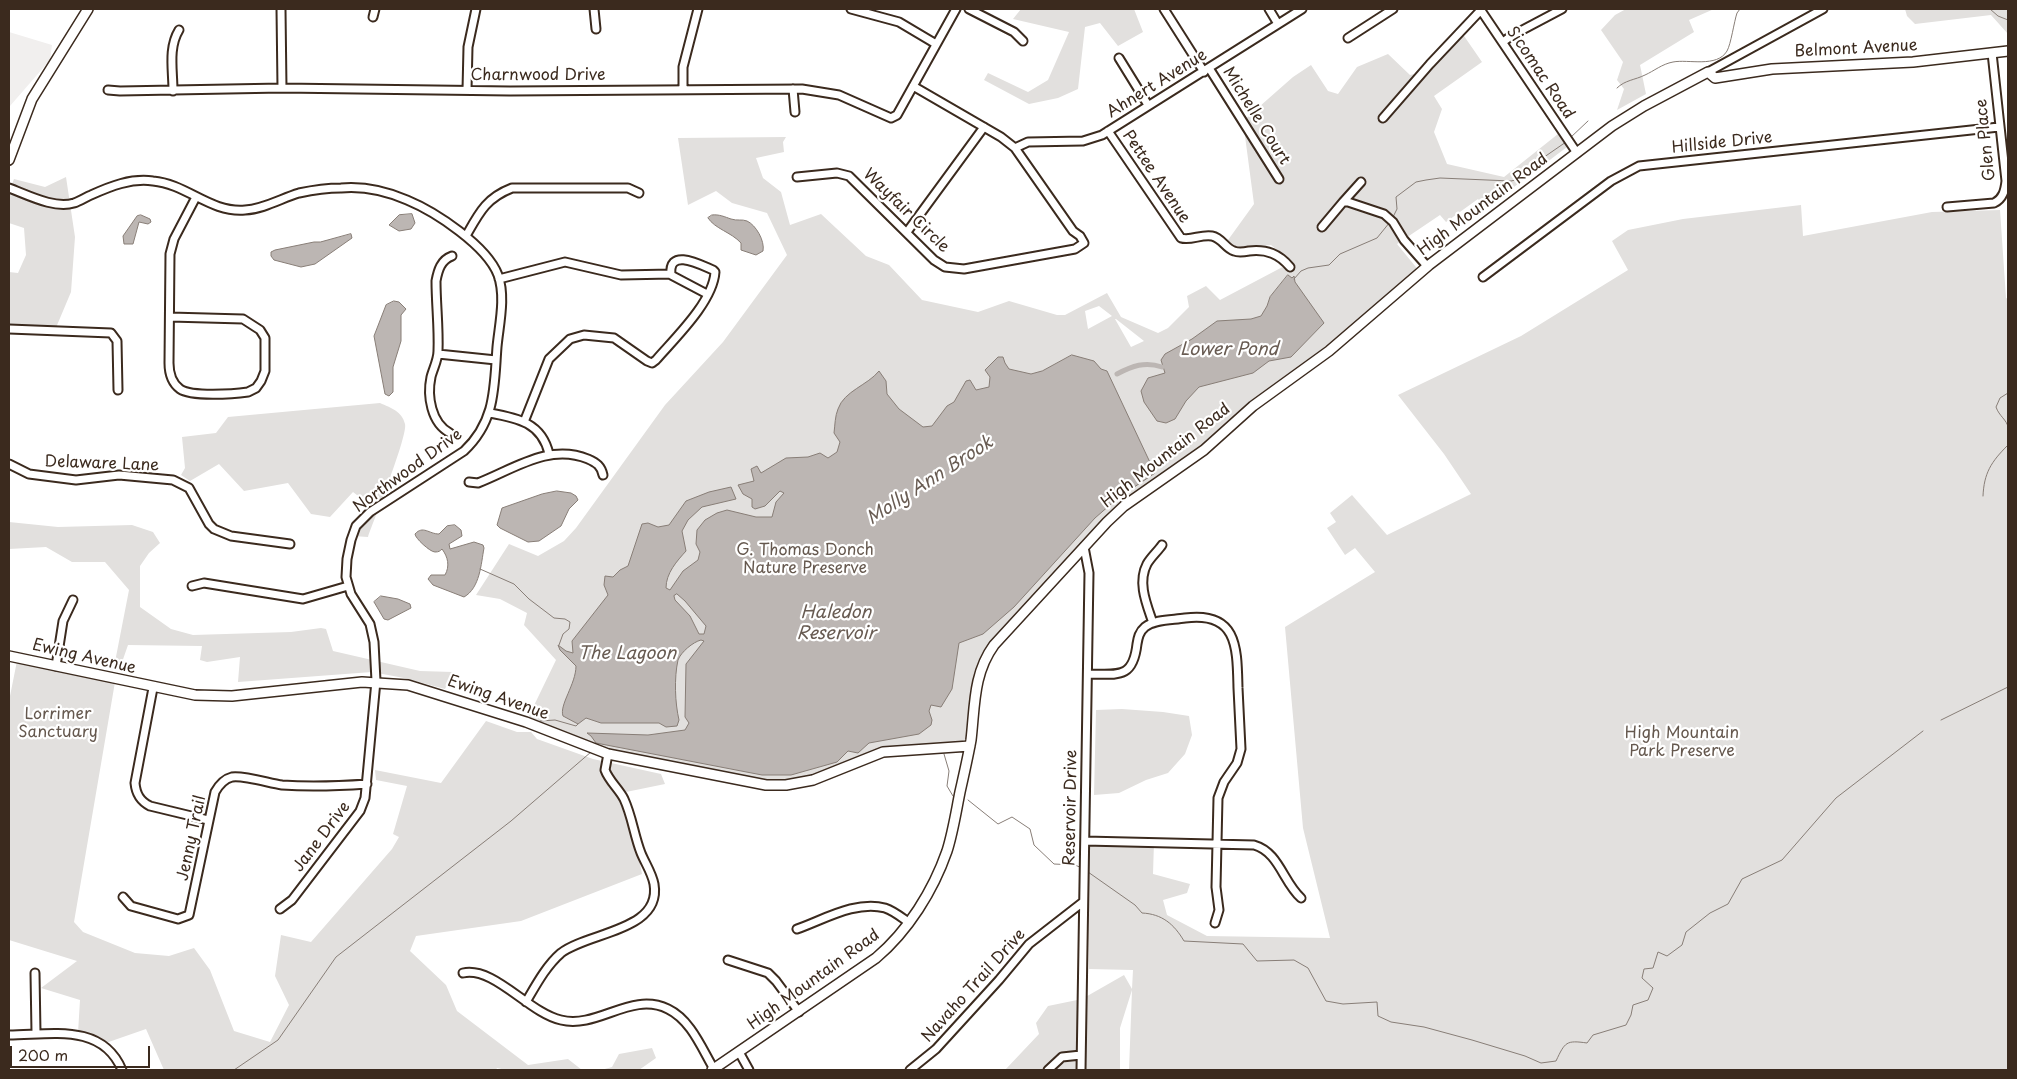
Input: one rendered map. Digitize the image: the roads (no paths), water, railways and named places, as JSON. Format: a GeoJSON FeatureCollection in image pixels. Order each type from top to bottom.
{"type":"FeatureCollection","features":[{"type":"Feature","properties":{"kind":"main road"},"geometry":{"type":"LineString","coordinates":[[9,160],[22,123],[38,87],[88,9]]}},
{"type":"Feature","properties":{"kind":"main road","name":"Belmont Avenue"},"geometry":{"type":"LineString","coordinates":[[1708,72],[1715,78],[1772,69],[1908,62],[2008,51]]}},
{"type":"Feature","properties":{"kind":"main road","name":"High Mountain Road"},"geometry":{"type":"LineString","coordinates":[[713,1070],[876,958],[908,922],[936,877],[947,850],[970,746],[975,687],[984,660],[994,645],[1124,506],[1183,466],[1253,406],[1317,361],[1428,266],[1626,116],[1708,72]]}},
{"type":"Feature","properties":{"kind":"main road","name":"Ewing Avenue"},"geometry":{"type":"LineString","coordinates":[[9,656],[153,688],[195,695],[217,696],[376,681],[393,682],[424,688],[526,722],[608,754],[756,783],[776,785],[813,780],[883,752],[970,746]]}},
{"type":"Feature","properties":{"kind":"street"},"geometry":{"type":"LineString","coordinates":[[281,9],[282,88]]}},
{"type":"Feature","properties":{"kind":"street"},"geometry":{"type":"LineString","coordinates":[[373,17],[375,9]]}},
{"type":"Feature","properties":{"kind":"street"},"geometry":{"type":"LineString","coordinates":[[467,90],[468,47],[476,9]]}},
{"type":"Feature","properties":{"kind":"street"},"geometry":{"type":"LineString","coordinates":[[594,9],[596,29]]}},
{"type":"Feature","properties":{"kind":"street"},"geometry":{"type":"LineString","coordinates":[[683,89],[683,67],[698,9]]}},
{"type":"Feature","properties":{"kind":"street"},"geometry":{"type":"LineString","coordinates":[[851,9],[899,22],[936,44]]}},
{"type":"Feature","properties":{"kind":"street","name":"Charnwood Drive"},"geometry":{"type":"LineString","coordinates":[[108,90],[282,88],[467,90],[793,89],[816,90],[839,95],[864,104],[891,118],[897,115],[956,9]]}},
{"type":"Feature","properties":{"kind":"street"},"geometry":{"type":"LineString","coordinates":[[969,9],[1014,32],[1023,41]]}},
{"type":"Feature","properties":{"kind":"street","name":"Michelle Court"},"geometry":{"type":"LineString","coordinates":[[1164,9],[1279,178]]}},
{"type":"Feature","properties":{"kind":"street"},"geometry":{"type":"LineString","coordinates":[[1269,9],[1278,24]]}},
{"type":"Feature","properties":{"kind":"street","name":"Ahnert Avenue"},"geometry":{"type":"LineString","coordinates":[[1015,148],[1028,142],[1083,141],[1108,131],[1302,9]]}},
{"type":"Feature","properties":{"kind":"street"},"geometry":{"type":"LineString","coordinates":[[1348,38],[1393,9]]}},
{"type":"Feature","properties":{"kind":"street"},"geometry":{"type":"LineString","coordinates":[[1383,118],[1481,9]]}},
{"type":"Feature","properties":{"kind":"street","name":"Sicomac Road"},"geometry":{"type":"LineString","coordinates":[[1481,9],[1577,153]]}},
{"type":"Feature","properties":{"kind":"street"},"geometry":{"type":"LineString","coordinates":[[1503,42],[1562,9]]}},
{"type":"Feature","properties":{"kind":"street","name":"High Mountain Road"},"geometry":{"type":"LineString","coordinates":[[1708,72],[1823,9]]}},
{"type":"Feature","properties":{"kind":"street"},"geometry":{"type":"LineString","coordinates":[[172,90],[173,39],[179,30]]}},
{"type":"Feature","properties":{"kind":"street","name":"Glen Place"},"geometry":{"type":"LineString","coordinates":[[1947,207],[1994,203],[2002,196],[2006,181],[1992,53]]}},
{"type":"Feature","properties":{"kind":"street"},"geometry":{"type":"LineString","coordinates":[[1119,58],[1148,105]]}},
{"type":"Feature","properties":{"kind":"street","name":"Wayfair Circle"},"geometry":{"type":"LineString","coordinates":[[797,177],[837,173],[849,176],[940,264],[958,270],[1074,249],[1084,243],[1080,236],[1073,231],[1015,148],[984,127],[913,86]]}},
{"type":"Feature","properties":{"kind":"street"},"geometry":{"type":"LineString","coordinates":[[793,89],[795,112]]}},
{"type":"Feature","properties":{"kind":"street"},"geometry":{"type":"LineString","coordinates":[[907,232],[984,127]]}},
{"type":"Feature","properties":{"kind":"street","name":"Hillside Drive"},"geometry":{"type":"LineString","coordinates":[[1483,277],[1611,181],[1638,166],[1999,128]]}},
{"type":"Feature","properties":{"kind":"street","name":"Pettee Avenue"},"geometry":{"type":"LineString","coordinates":[[1108,131],[1181,238],[1186,240],[1196,237],[1213,236],[1237,252],[1269,251],[1290,267]]}},
{"type":"Feature","properties":{"kind":"street","name":"Northwood Drive"},"geometry":{"type":"LineString","coordinates":[[9,188],[46,201],[64,204],[74,203],[123,182],[153,181],[181,189],[226,209],[248,210],[300,193],[342,187],[360,188],[383,191],[408,200],[479,246],[492,264],[499,279],[501,295],[490,413],[485,426],[473,443],[464,451],[370,512],[356,526],[347,559],[346,577],[348,586],[373,632],[376,681]]}},
{"type":"Feature","properties":{"kind":"street"},"geometry":{"type":"LineString","coordinates":[[1322,227],[1361,182]]}},
{"type":"Feature","properties":{"kind":"street"},"geometry":{"type":"LineString","coordinates":[[466,236],[488,201],[499,193],[512,188],[628,188],[639,193]]}},
{"type":"Feature","properties":{"kind":"street"},"geometry":{"type":"LineString","coordinates":[[170,317],[243,319],[254,324],[264,338],[264,371],[261,381],[256,388],[248,392],[239,393],[189,392],[180,389],[173,381],[169,371],[170,317],[172,245],[196,197]]}},
{"type":"Feature","properties":{"kind":"street"},"geometry":{"type":"LineString","coordinates":[[1343,202],[1375,210],[1391,221],[1404,240],[1428,266]]}},
{"type":"Feature","properties":{"kind":"street"},"geometry":{"type":"LineString","coordinates":[[450,433],[437,420],[430,397],[432,377],[438,354],[436,281],[438,270],[442,263],[452,256]]}},
{"type":"Feature","properties":{"kind":"street"},"geometry":{"type":"LineString","coordinates":[[524,422],[549,359],[570,339],[584,335],[614,338],[646,361],[652,363],[697,313],[715,278],[713,270],[689,259],[675,262],[670,270],[671,274]]}},
{"type":"Feature","properties":{"kind":"street"},"geometry":{"type":"LineString","coordinates":[[499,279],[565,262],[621,276],[671,274],[707,294]]}},
{"type":"Feature","properties":{"kind":"street"},"geometry":{"type":"LineString","coordinates":[[9,329],[108,332],[113,334],[117,341],[118,390]]}},
{"type":"Feature","properties":{"kind":"street"},"geometry":{"type":"LineString","coordinates":[[438,354],[496,360]]}},
{"type":"Feature","properties":{"kind":"street"},"geometry":{"type":"LineString","coordinates":[[490,413],[524,422],[541,433],[549,454]]}},
{"type":"Feature","properties":{"kind":"street"},"geometry":{"type":"LineString","coordinates":[[469,482],[478,483],[549,454],[568,453],[580,456],[599,465],[603,475]]}},
{"type":"Feature","properties":{"kind":"street","name":"Delaware Lane"},"geometry":{"type":"LineString","coordinates":[[9,464],[29,474],[76,480],[119,475],[173,480],[189,488],[209,524],[214,529],[231,536],[290,544]]}},
{"type":"Feature","properties":{"kind":"street"},"geometry":{"type":"LineString","coordinates":[[1153,623],[1143,587],[1143,577],[1148,563],[1162,545]]}},
{"type":"Feature","properties":{"kind":"street","name":"Reservoir Drive"},"geometry":{"type":"LineString","coordinates":[[1081,1070],[1082,902],[1085,841],[1089,573],[1084,547]]}},
{"type":"Feature","properties":{"kind":"street"},"geometry":{"type":"LineString","coordinates":[[192,586],[204,583],[303,599],[348,586]]}},
{"type":"Feature","properties":{"kind":"street"},"geometry":{"type":"LineString","coordinates":[[56,666],[63,620],[73,600]]}},
{"type":"Feature","properties":{"kind":"street"},"geometry":{"type":"LineString","coordinates":[[1088,674],[1119,674],[1127,670],[1135,660],[1140,633],[1146,626],[1153,623],[1207,617],[1217,621],[1232,634],[1236,644],[1241,750],[1238,763],[1224,782],[1220,793],[1216,887],[1219,910],[1215,923]]}},
{"type":"Feature","properties":{"kind":"street","name":"Jane Drive"},"geometry":{"type":"LineString","coordinates":[[280,909],[292,900],[360,811],[365,798],[367,784],[376,681]]}},
{"type":"Feature","properties":{"kind":"street"},"geometry":{"type":"LineString","coordinates":[[153,688],[135,783],[137,793],[142,801],[150,806],[208,820]]}},
{"type":"Feature","properties":{"kind":"street"},"geometry":{"type":"LineString","coordinates":[[526,1002],[547,968],[562,953],[578,943],[635,922],[649,910],[654,898],[653,880],[637,841],[628,807],[605,770],[608,754]]}},
{"type":"Feature","properties":{"kind":"street","name":"Jenny Trail"},"geometry":{"type":"LineString","coordinates":[[123,897],[131,906],[178,919],[189,915],[208,820],[217,787],[224,780],[234,777],[267,783],[310,787],[367,784]]}},
{"type":"Feature","properties":{"kind":"street"},"geometry":{"type":"LineString","coordinates":[[1085,841],[1254,845],[1267,851],[1277,862],[1292,890],[1301,898]]}},
{"type":"Feature","properties":{"kind":"street","name":"Navaho Trail Drive"},"geometry":{"type":"LineString","coordinates":[[910,1070],[936,1049],[1029,944],[1082,902]]}},
{"type":"Feature","properties":{"kind":"street"},"geometry":{"type":"LineString","coordinates":[[797,929],[850,909],[868,906],[891,910],[908,922]]}},
{"type":"Feature","properties":{"kind":"street"},"geometry":{"type":"LineString","coordinates":[[728,960],[768,972],[799,1012]]}},
{"type":"Feature","properties":{"kind":"street"},"geometry":{"type":"LineString","coordinates":[[463,973],[474,972],[485,975],[546,1015],[570,1022],[587,1020],[639,1004],[662,1006],[677,1014],[688,1025],[713,1070]]}},
{"type":"Feature","properties":{"kind":"street"},"geometry":{"type":"LineString","coordinates":[[35,973],[36,1033]]}},
{"type":"Feature","properties":{"kind":"street"},"geometry":{"type":"LineString","coordinates":[[9,1035],[36,1033],[72,1034],[88,1038],[110,1052],[122,1070]]}},
{"type":"Feature","properties":{"kind":"street"},"geometry":{"type":"LineString","coordinates":[[739,1052],[749,1070]]}},
{"type":"Feature","properties":{"kind":"street"},"geometry":{"type":"LineString","coordinates":[[1048,1070],[1062,1057],[1081,1055]]}},
{"type":"Feature","properties":{"kind":"water"},"geometry":{"type":"Polygon","coordinates":[[[412,214],[415,223],[411,229],[399,231],[389,225],[399,215],[412,214]]]}},
{"type":"Feature","properties":{"kind":"water"},"geometry":{"type":"Polygon","coordinates":[[[141,215],[150,219],[151,222],[148,224],[139,222],[133,244],[124,244],[123,236],[137,216],[141,215]]]}},
{"type":"Feature","properties":{"kind":"water"},"geometry":{"type":"Polygon","coordinates":[[[712,215],[720,215],[733,220],[745,220],[750,223],[757,230],[761,238],[763,251],[756,255],[741,250],[741,243],[737,239],[711,222],[708,218],[712,215]]]}},
{"type":"Feature","properties":{"kind":"water"},"geometry":{"type":"Polygon","coordinates":[[[351,234],[352,238],[315,264],[301,267],[274,260],[271,256],[271,252],[275,250],[351,234]]]}},
{"type":"Feature","properties":{"kind":"water","name":"Lower Pond"},"geometry":{"type":"Polygon","coordinates":[[[1288,275],[1292,278],[1294,276],[1295,282],[1324,323],[1291,357],[1269,361],[1253,373],[1199,387],[1186,401],[1175,419],[1166,423],[1157,421],[1144,402],[1141,391],[1148,378],[1165,373],[1161,360],[1165,354],[1192,339],[1217,321],[1251,319],[1261,316],[1270,297],[1288,275]]]}},
{"type":"Feature","properties":{"kind":"water"},"geometry":{"type":"Polygon","coordinates":[[[394,301],[399,302],[406,309],[401,315],[401,341],[393,367],[393,392],[389,396],[385,394],[374,336],[386,305],[394,301]]]}},
{"type":"Feature","properties":{"kind":"water","name":"Haledon Reservoir"},"geometry":{"type":"Polygon","coordinates":[[[1072,355],[1094,361],[1101,369],[1107,371],[1155,473],[1118,498],[1095,518],[1014,607],[983,634],[959,643],[952,689],[941,707],[931,705],[929,711],[932,720],[931,725],[919,734],[869,743],[858,753],[848,751],[837,762],[791,775],[762,775],[596,743],[587,733],[648,735],[685,730],[689,723],[685,717],[686,664],[704,641],[701,640],[688,648],[678,660],[676,698],[679,720],[677,726],[666,727],[659,723],[601,723],[586,718],[578,724],[563,716],[563,706],[576,666],[560,650],[558,645],[566,651],[573,653],[572,641],[608,595],[604,585],[605,576],[613,577],[620,570],[628,566],[642,524],[648,523],[658,527],[669,525],[686,501],[709,492],[731,487],[736,499],[702,507],[688,520],[682,531],[686,551],[668,577],[666,588],[670,590],[683,571],[698,560],[700,552],[696,544],[697,530],[705,520],[727,510],[756,517],[772,517],[776,502],[784,493],[780,491],[765,506],[755,509],[752,507],[752,499],[743,494],[738,485],[754,481],[751,469],[757,466],[761,473],[786,458],[808,457],[820,453],[828,458],[837,452],[840,442],[834,433],[836,415],[841,403],[845,397],[879,371],[886,381],[887,394],[899,409],[923,427],[932,426],[947,406],[954,402],[966,381],[970,380],[976,390],[989,387],[990,377],[985,370],[998,357],[1003,357],[1009,369],[1031,374],[1042,371],[1072,355]],[[677,594],[674,596],[675,600],[690,616],[699,634],[704,634],[706,626],[677,594]]]}},
{"type":"Feature","properties":{"kind":"water"},"geometry":{"type":"Polygon","coordinates":[[[557,491],[571,493],[578,500],[569,509],[561,526],[539,541],[528,542],[497,525],[502,508],[542,494],[557,491]]]}},
{"type":"Feature","properties":{"kind":"water"},"geometry":{"type":"Polygon","coordinates":[[[455,525],[461,530],[462,536],[449,544],[450,549],[474,542],[483,545],[484,548],[477,582],[464,597],[433,585],[428,579],[431,575],[445,575],[448,565],[447,558],[442,549],[438,552],[433,551],[426,547],[415,534],[423,530],[439,534],[447,526],[455,525]]]}},
{"type":"Feature","properties":{"kind":"water"},"geometry":{"type":"Polygon","coordinates":[[[381,596],[398,599],[410,604],[411,608],[388,620],[384,619],[374,602],[381,596]]]}},
{"type":"Feature","properties":{"kind":"waterway","name":"Molly Ann Brook"},"geometry":{"type":"LineString","coordinates":[[1617,88],[1623,83],[1669,63],[1679,61],[1702,62],[1722,56],[1727,51],[1737,13],[1740,9]]}},
{"type":"Feature","properties":{"kind":"waterway"},"geometry":{"type":"LineString","coordinates":[[1990,9],[1998,16],[2008,20]]}},
{"type":"Feature","properties":{"kind":"waterway","name":"Molly Ann Brook"},"geometry":{"type":"LineString","coordinates":[[1570,138],[1588,121]]}},
{"type":"Feature","properties":{"kind":"waterway","name":"Molly Ann Brook"},"geometry":{"type":"LineString","coordinates":[[1392,219],[1397,209],[1396,197],[1416,182],[1440,178],[1511,181],[1520,179],[1537,162],[1566,142]]}},
{"type":"Feature","properties":{"kind":"waterway","name":"Molly Ann Brook"},"geometry":{"type":"LineString","coordinates":[[1294,279],[1301,271],[1329,265],[1340,254],[1377,238],[1390,222]]}},
{"type":"Feature","properties":{"kind":"waterway"},"geometry":{"type":"LineString","coordinates":[[1117,374],[1144,364],[1162,367]]}},
{"type":"Feature","properties":{"kind":"waterway"},"geometry":{"type":"LineString","coordinates":[[2008,393],[2000,398],[1996,407],[2008,427]]}},
{"type":"Feature","properties":{"kind":"waterway"},"geometry":{"type":"LineString","coordinates":[[1983,496],[1987,474],[2008,443]]}},
{"type":"Feature","properties":{"kind":"waterway","name":"Molly Ann Brook"},"geometry":{"type":"LineString","coordinates":[[480,569],[514,584],[529,599],[554,618],[565,619],[570,622],[569,629],[563,634],[559,645]]}},
{"type":"Feature","properties":{"kind":"waterway"},"geometry":{"type":"LineString","coordinates":[[1941,720],[2008,687]]}},
{"type":"Feature","properties":{"kind":"waterway"},"geometry":{"type":"LineString","coordinates":[[540,721],[555,720],[576,726],[578,724]]}},
{"type":"Feature","properties":{"kind":"waterway"},"geometry":{"type":"LineString","coordinates":[[1088,872],[1135,905],[1142,913],[1156,915],[1167,921],[1184,941],[1243,944],[1257,961],[1294,960],[1308,968],[1326,1001],[1343,1004],[1377,1002],[1378,1016],[1391,1022],[1424,1027],[1472,1040],[1525,1056],[1541,1063],[1556,1061],[1564,1046],[1570,1042],[1587,1043],[1593,1035],[1626,1025],[1633,1005],[1648,1000],[1653,988],[1642,978],[1644,969],[1653,968],[1658,952],[1667,956],[1682,945],[1686,932],[1710,913],[1728,904],[1742,879],[1782,860],[1836,798],[1923,731]]}},
{"type":"Feature","properties":{"kind":"waterway"},"geometry":{"type":"LineString","coordinates":[[234,1070],[278,1040],[336,957],[511,821],[591,752]]}},
{"type":"Feature","properties":{"kind":"waterway"},"geometry":{"type":"LineString","coordinates":[[944,754],[949,771],[947,786],[953,796]]}},
{"type":"Feature","properties":{"kind":"waterway"},"geometry":{"type":"LineString","coordinates":[[968,800],[998,824],[1012,817],[1030,829],[1034,845],[1054,864],[1075,865],[1082,868]]}},
{"type":"Feature","properties":{"kind":"park label","name":"G. Thomas Donch Nature Preserve"},"geometry":{"type":"Point","coordinates":[805,560]}},
{"type":"Feature","properties":{"kind":"park label","name":"Lorrimer Sanctuary"},"geometry":{"type":"Point","coordinates":[58,724]}},
{"type":"Feature","properties":{"kind":"park label","name":"High Mountain Park Preserve"},"geometry":{"type":"Point","coordinates":[1682,743]}},
{"type":"Feature","properties":{"kind":"water label","name":"The Lagoon"},"geometry":{"type":"Point","coordinates":[627,654]}}]}
